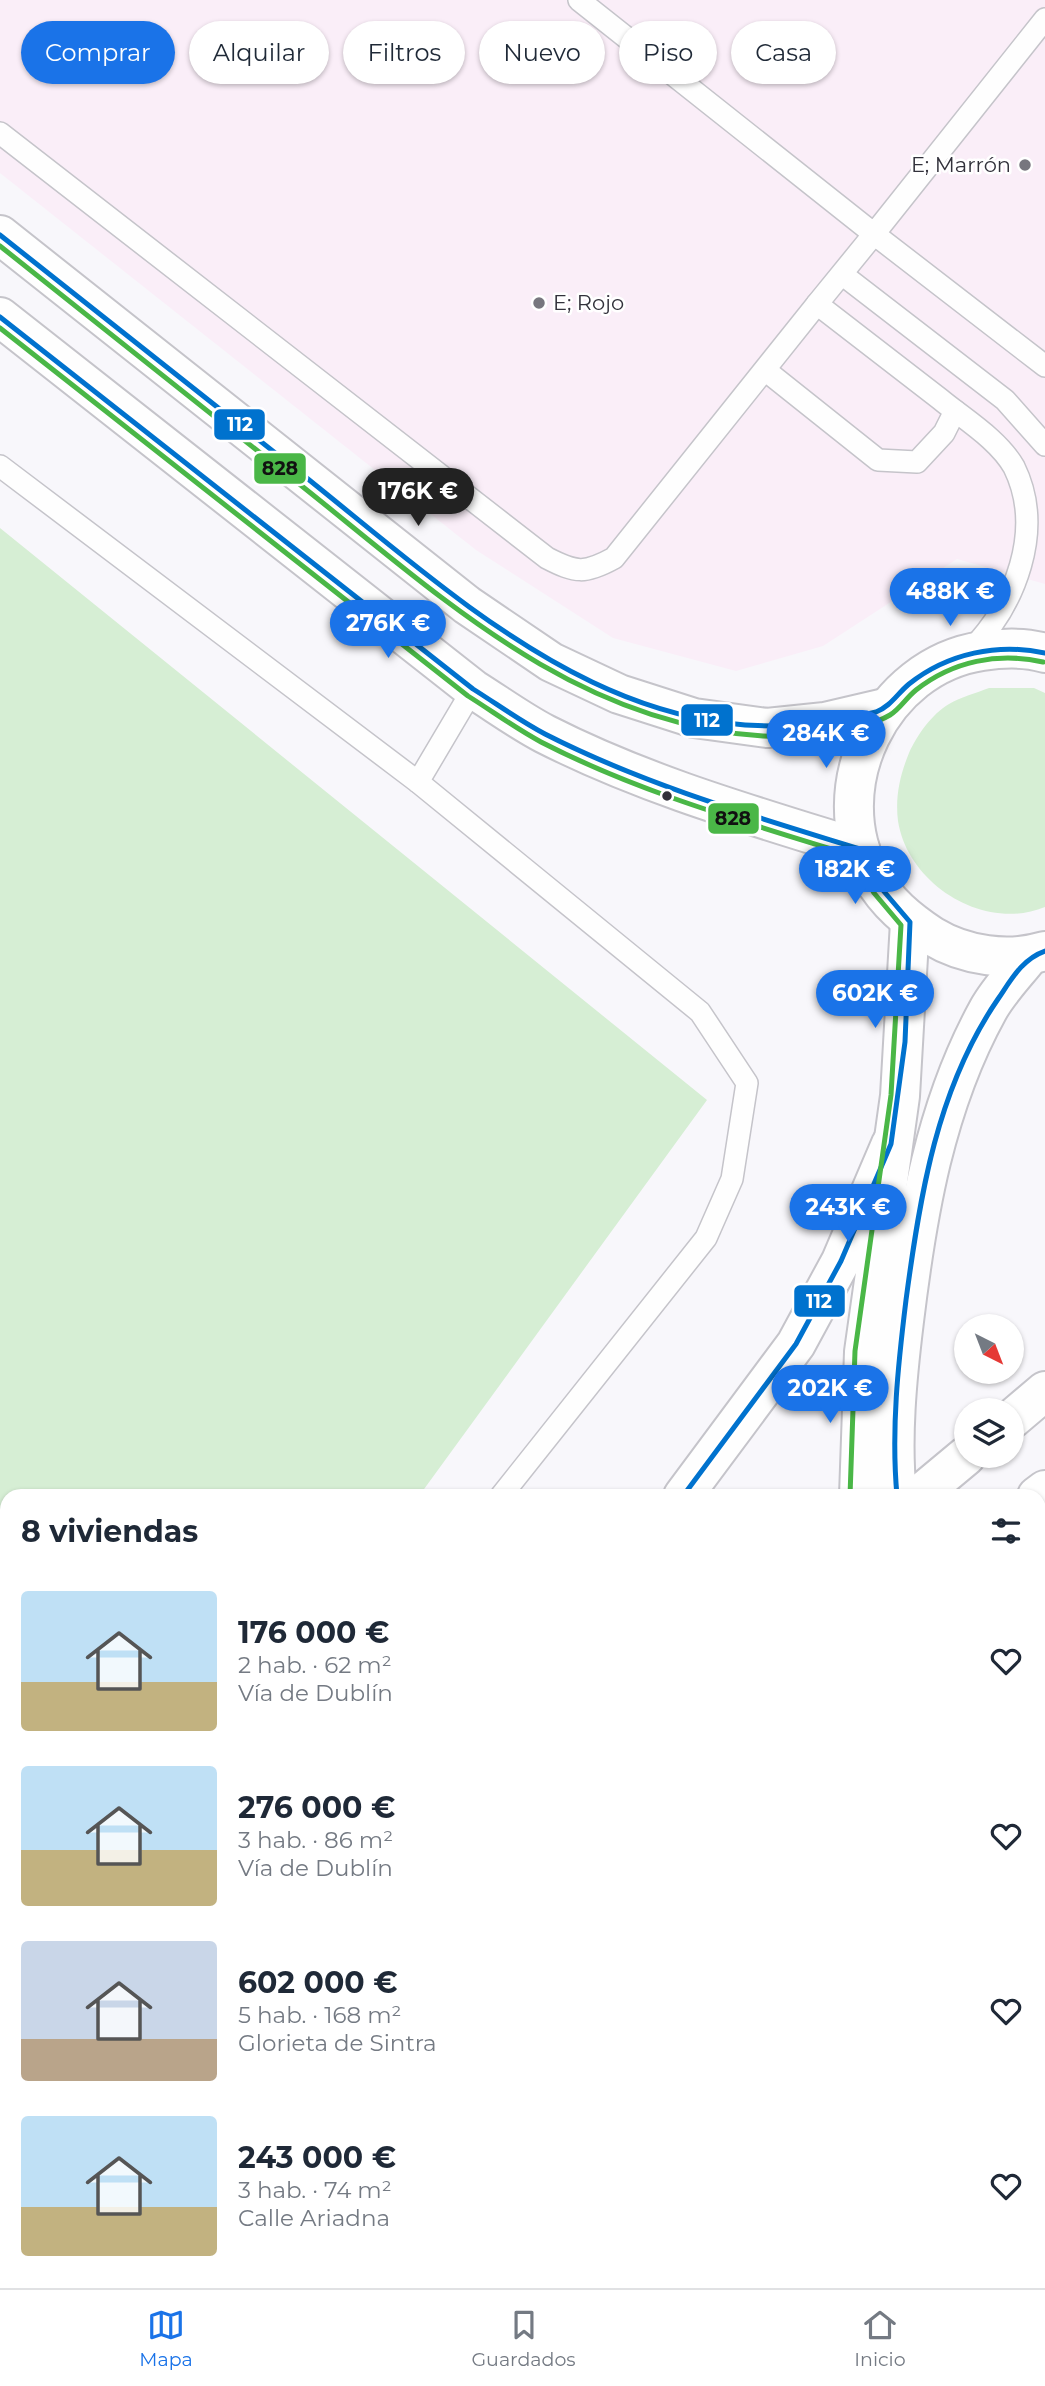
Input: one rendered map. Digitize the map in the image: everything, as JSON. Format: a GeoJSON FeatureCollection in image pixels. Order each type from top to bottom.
{"type":"FeatureCollection","features":[{"type":"Feature","properties":{"kind":"main road"},"geometry":{"type":"LineString","coordinates":[[0,235],[467,605],[551,662],[619,694],[694,718],[767,728],[825,722],[885,708]]}},
{"type":"Feature","properties":{"kind":"main road"},"geometry":{"type":"LineString","coordinates":[[0,317],[473,689],[543,733],[601,761],[755,817],[860,849]]}},
{"type":"Feature","properties":{"kind":"main road"},"geometry":{"type":"LineString","coordinates":[[1037,953],[977,953],[946,944],[909,922],[877,885],[860,849],[853,813],[856,775],[867,740],[885,708],[909,684],[936,665],[968,653],[1004,648],[1045,653]]}},
{"type":"Feature","properties":{"kind":"main road"},"geometry":{"type":"LineString","coordinates":[[897,1489],[895,1424],[882,1353],[891,1144],[904,1055],[909,922]]}},
{"type":"Feature","properties":{"kind":"main road"},"geometry":{"type":"LineString","coordinates":[[860,1489],[882,1353],[945,1108],[963,1060],[989,1007],[1037,953]]}},
{"type":"Feature","properties":{"kind":"main road"},"geometry":{"type":"LineString","coordinates":[[688,1489],[796,1344],[841,1261],[891,1144]]}},
{"type":"Feature","properties":{"kind":"main road"},"geometry":{"type":"LineString","coordinates":[[1024,1409],[1045,1391]]}},
{"type":"Feature","properties":{"kind":"main road"},"geometry":{"type":"LineString","coordinates":[[927,1489],[954,1467]]}},
{"type":"Feature","properties":{"kind":"lane"},"geometry":{"type":"LineString","coordinates":[[579,0],[1045,366]]}},
{"type":"Feature","properties":{"kind":"lane"},"geometry":{"type":"LineString","coordinates":[[0,133],[547,558],[570,570],[592,570],[614,558],[843,275],[1045,19]]}},
{"type":"Feature","properties":{"kind":"lane"},"geometry":{"type":"LineString","coordinates":[[843,275],[1005,400],[1045,445]]}},
{"type":"Feature","properties":{"kind":"lane"},"geometry":{"type":"LineString","coordinates":[[817,304],[983,433],[1014,466],[1025,492],[1031,520],[1026,554],[1008,604],[993,628],[968,653]]}},
{"type":"Feature","properties":{"kind":"lane"},"geometry":{"type":"LineString","coordinates":[[765,370],[878,460],[917,462],[944,433],[955,411]]}},
{"type":"Feature","properties":{"kind":"lane"},"geometry":{"type":"LineString","coordinates":[[0,466],[418,782],[700,1012],[747,1083],[732,1179],[706,1238],[507,1489]]}},
{"type":"Feature","properties":{"kind":"lane"},"geometry":{"type":"LineString","coordinates":[[418,782],[473,689]]}},
{"type":"Feature","properties":{"kind":"shaded area"},"geometry":{"type":"Polygon","coordinates":[[[0,0],[1045,0],[1045,584],[957,559],[823,646],[736,671],[613,638],[476,550],[0,173],[0,0]]]}},
{"type":"Feature","properties":{"kind":"green space"},"geometry":{"type":"Polygon","coordinates":[[[0,528],[707,1100],[424,1489],[0,1489],[0,528]]]}},
{"type":"Feature","properties":{"kind":"green space"},"geometry":{"type":"Polygon","coordinates":[[[989,688],[1034,688],[1045,693],[1045,907],[1022,913],[998,913],[975,908],[933,883],[917,865],[905,844],[898,821],[897,803],[901,778],[909,753],[921,732],[937,713],[949,704],[989,688]]]}},
{"type":"Feature","properties":{"kind":"transit line","name":"112"},"geometry":{"type":"LineString","coordinates":[[0,235],[427,575],[493,624],[562,666],[634,700],[709,720],[790,726],[876,712],[924,673],[974,653],[1009,649],[1045,653]]}},
{"type":"Feature","properties":{"kind":"transit line","name":"828"},"geometry":{"type":"LineString","coordinates":[[0,246],[454,607],[510,645],[568,679],[629,707],[694,726],[763,736],[810,735],[846,730],[878,721],[894,713],[912,693],[930,680],[976,661],[1009,658],[1043,662]]}},
{"type":"Feature","properties":{"kind":"transit line","name":"112"},"geometry":{"type":"LineString","coordinates":[[0,317],[473,689],[545,734],[621,769],[700,798],[860,849],[881,888],[910,922],[905,1042],[891,1144],[841,1261],[796,1344],[688,1489]]}},
{"type":"Feature","properties":{"kind":"transit line","name":"828"},"geometry":{"type":"LineString","coordinates":[[0,328],[468,696],[522,731],[579,760],[656,792],[854,856],[874,893],[901,925],[891,1095],[855,1351],[850,1489]]}},
{"type":"Feature","properties":{"kind":"transit line","name":"112"},"geometry":{"type":"LineString","coordinates":[[896,1489],[895,1422],[900,1349],[918,1221],[934,1144],[960,1069],[977,1033],[1018,971],[1030,959],[1045,951]]}},
{"type":"Feature","properties":{"kind":"place","name":"E; Marrón"},"geometry":{"type":"Point","coordinates":[1025,165]}},
{"type":"Feature","properties":{"kind":"place","name":"E; Rojo"},"geometry":{"type":"Point","coordinates":[539,303]}}]}
